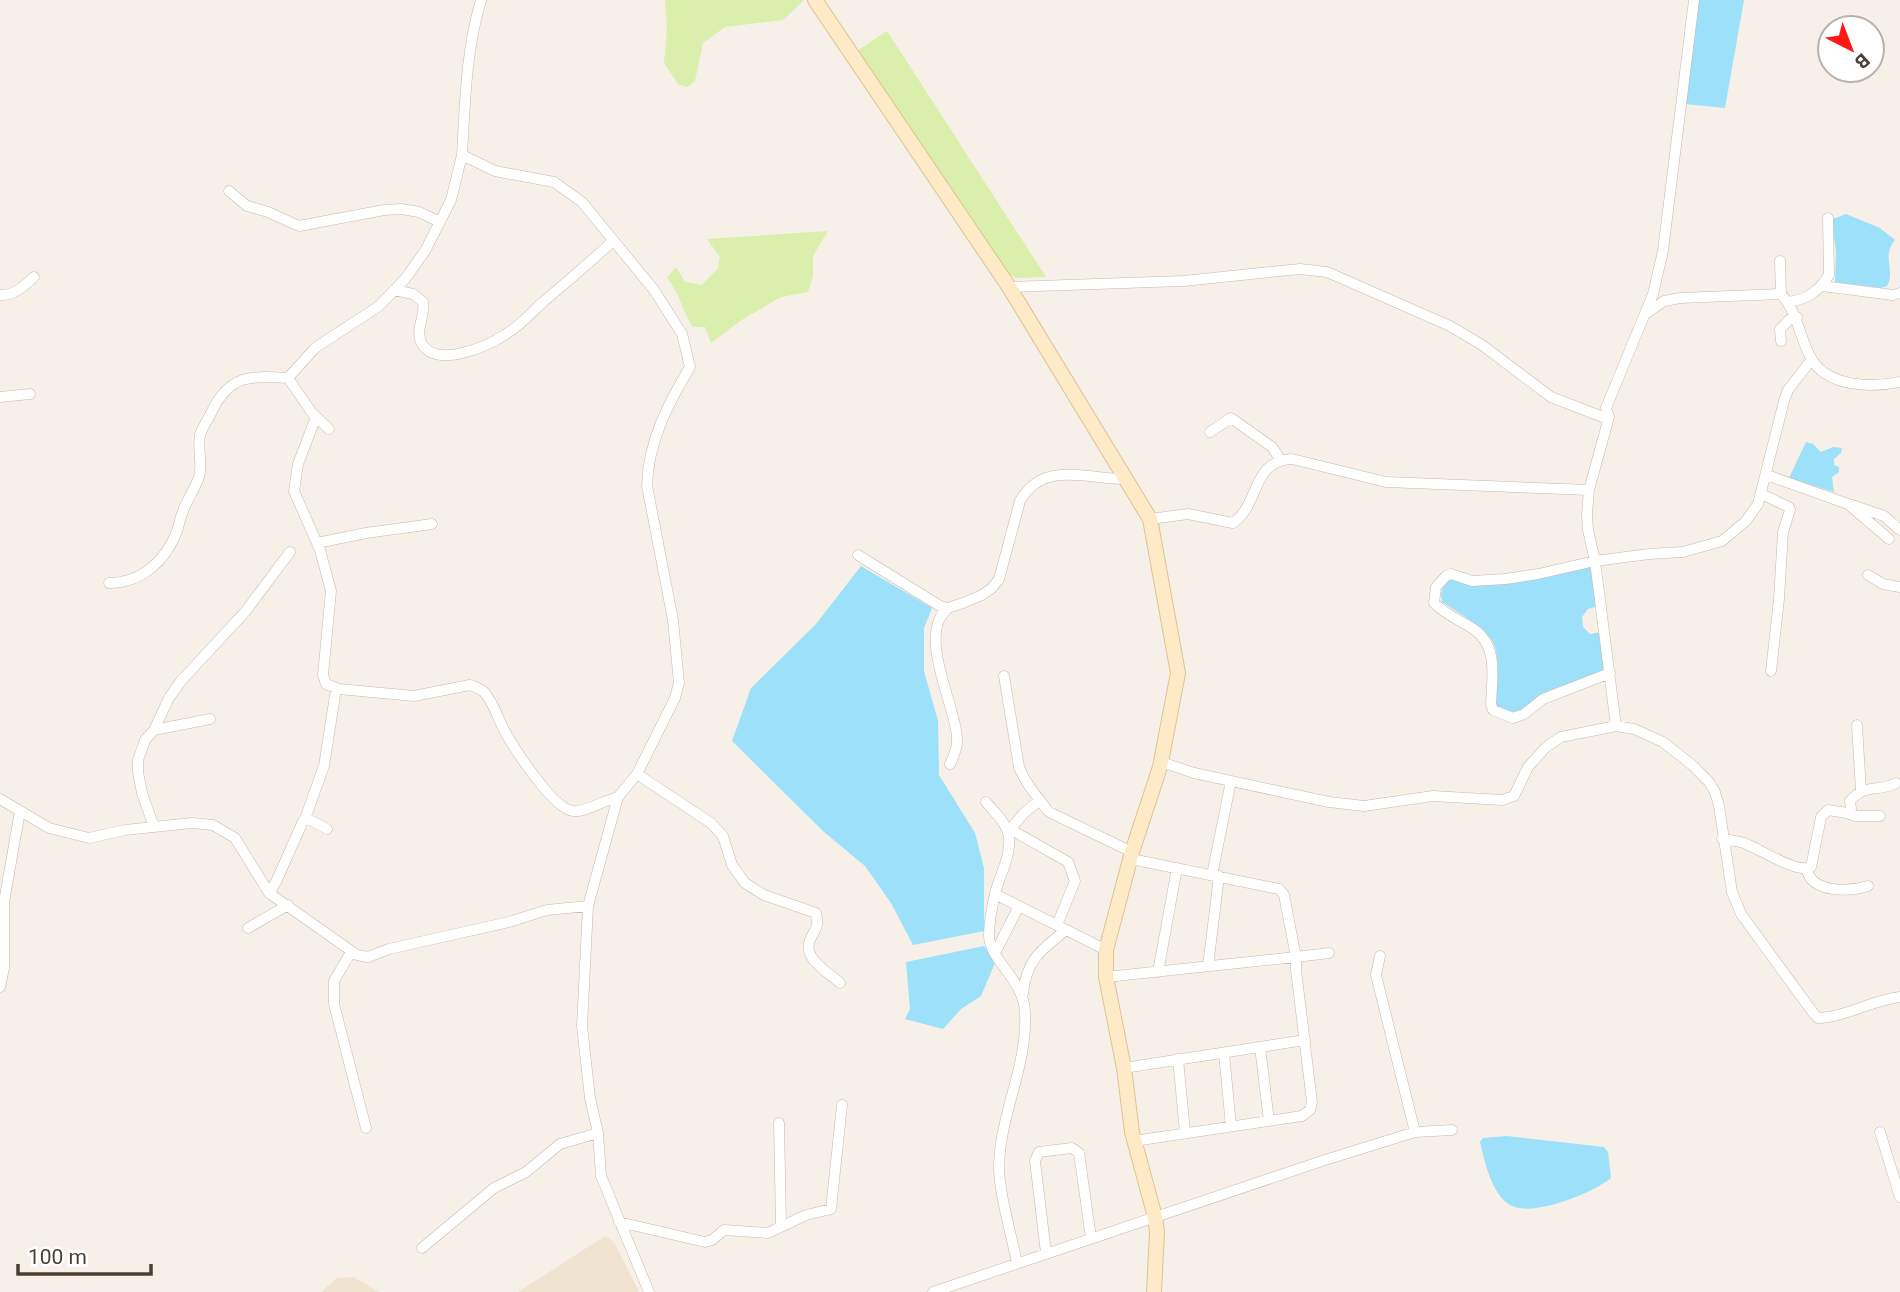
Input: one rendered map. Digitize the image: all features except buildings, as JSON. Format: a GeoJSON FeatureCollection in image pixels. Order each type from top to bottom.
{"type":"FeatureCollection","features":[{"type":"Feature","properties":{"kind":"street"},"geometry":{"type":"LineString","coordinates":[[288,378],[315,348],[379,306],[405,279],[425,251],[440,222],[451,200],[462,155],[467,71],[481,0]]}},
{"type":"Feature","properties":{"kind":"street"},"geometry":{"type":"LineString","coordinates":[[815,0],[1009,287],[1150,519],[1178,673],[1161,762],[1106,950],[1107,977],[1134,1142],[1155,1217],[1157,1232],[1154,1292]]}},
{"type":"Feature","properties":{"kind":"street"},"geometry":{"type":"LineString","coordinates":[[1616,726],[1595,561],[1588,530],[1590,490],[1608,419],[1606,408],[1653,294],[1663,251],[1693,0]]}},
{"type":"Feature","properties":{"kind":"street"},"geometry":{"type":"LineString","coordinates":[[462,155],[495,171],[554,182],[582,202],[654,290],[682,334],[690,367],[670,401],[648,465],[647,486],[673,620],[679,683],[675,698],[638,774],[618,797],[588,906],[582,1026],[590,1098],[598,1133],[601,1176],[649,1292]]}},
{"type":"Feature","properties":{"kind":"street"},"geometry":{"type":"LineString","coordinates":[[229,191],[247,206],[299,226],[402,209],[419,212],[440,222]]}},
{"type":"Feature","properties":{"kind":"street"},"geometry":{"type":"LineString","coordinates":[[1644,315],[1664,301],[1680,298],[1804,300],[1822,286],[1829,275],[1828,218]]}},
{"type":"Feature","properties":{"kind":"street"},"geometry":{"type":"LineString","coordinates":[[394,290],[413,294],[423,302],[424,313],[418,331],[426,350],[441,356],[462,353],[480,348],[509,333],[613,241]]}},
{"type":"Feature","properties":{"kind":"street"},"geometry":{"type":"LineString","coordinates":[[1780,261],[1784,298],[1797,317],[1812,359],[1822,371],[1848,383],[1874,385],[1900,382]]}},
{"type":"Feature","properties":{"kind":"street"},"geometry":{"type":"LineString","coordinates":[[1009,287],[1182,281],[1300,268],[1327,272],[1450,326],[1482,345],[1551,397],[1608,419]]}},
{"type":"Feature","properties":{"kind":"street"},"geometry":{"type":"LineString","coordinates":[[0,295],[21,289],[34,277]]}},
{"type":"Feature","properties":{"kind":"street"},"geometry":{"type":"LineString","coordinates":[[1822,286],[1894,295],[1900,293]]}},
{"type":"Feature","properties":{"kind":"street"},"geometry":{"type":"LineString","coordinates":[[1781,341],[1780,329],[1789,320],[1797,317]]}},
{"type":"Feature","properties":{"kind":"street"},"geometry":{"type":"LineString","coordinates":[[1610,673],[1543,699],[1524,714],[1513,718],[1493,710],[1493,662],[1490,648],[1478,632],[1439,608],[1433,599],[1440,581],[1451,574],[1472,581],[1505,579],[1595,561],[1683,552],[1722,541],[1754,512],[1767,475],[1771,449],[1788,390],[1812,359]]}},
{"type":"Feature","properties":{"kind":"street"},"geometry":{"type":"LineString","coordinates":[[109,583],[124,583],[151,569],[169,547],[181,514],[199,478],[200,435],[217,399],[227,387],[237,380],[257,376],[288,378]]}},
{"type":"Feature","properties":{"kind":"street"},"geometry":{"type":"LineString","coordinates":[[288,378],[316,417],[329,429]]}},
{"type":"Feature","properties":{"kind":"street"},"geometry":{"type":"LineString","coordinates":[[0,397],[30,394]]}},
{"type":"Feature","properties":{"kind":"street"},"geometry":{"type":"LineString","coordinates":[[316,417],[298,464],[293,491],[326,567],[331,599],[324,680],[329,687],[414,696],[470,685],[478,688],[488,697],[505,731],[528,765],[563,808],[576,811],[618,797]]}},
{"type":"Feature","properties":{"kind":"street"},"geometry":{"type":"LineString","coordinates":[[1210,432],[1231,418],[1272,447],[1280,459]]}},
{"type":"Feature","properties":{"kind":"street"},"geometry":{"type":"LineString","coordinates":[[1150,519],[1188,514],[1233,523],[1248,505],[1270,464],[1280,459],[1292,459],[1386,482],[1590,490]]}},
{"type":"Feature","properties":{"kind":"street"},"geometry":{"type":"LineString","coordinates":[[950,764],[958,742],[936,654],[938,623],[942,613],[948,608],[982,596],[999,579],[1020,501],[1026,490],[1060,473],[1103,479],[1127,479]]}},
{"type":"Feature","properties":{"kind":"street"},"geometry":{"type":"LineString","coordinates":[[1767,475],[1884,516],[1900,530]]}},
{"type":"Feature","properties":{"kind":"street"},"geometry":{"type":"LineString","coordinates":[[1761,494],[1789,507],[1790,510],[1783,532],[1771,671]]}},
{"type":"Feature","properties":{"kind":"street"},"geometry":{"type":"LineString","coordinates":[[1848,504],[1889,539]]}},
{"type":"Feature","properties":{"kind":"street"},"geometry":{"type":"LineString","coordinates":[[317,543],[432,524]]}},
{"type":"Feature","properties":{"kind":"street"},"geometry":{"type":"LineString","coordinates":[[154,827],[142,793],[138,760],[145,740],[155,730],[169,698],[181,681],[246,612],[290,552]]}},
{"type":"Feature","properties":{"kind":"street"},"geometry":{"type":"LineString","coordinates":[[858,555],[940,606],[948,608]]}},
{"type":"Feature","properties":{"kind":"street"},"geometry":{"type":"LineString","coordinates":[[1868,575],[1883,584],[1900,587]]}},
{"type":"Feature","properties":{"kind":"street"},"geometry":{"type":"LineString","coordinates":[[1004,676],[1019,767],[1022,776],[1049,812],[1132,856],[1282,891],[1296,957],[1312,1102],[1310,1110],[1302,1116],[1134,1142]]}},
{"type":"Feature","properties":{"kind":"street"},"geometry":{"type":"LineString","coordinates":[[269,893],[305,819],[324,766],[336,689]]}},
{"type":"Feature","properties":{"kind":"street"},"geometry":{"type":"LineString","coordinates":[[155,730],[210,719]]}},
{"type":"Feature","properties":{"kind":"street"},"geometry":{"type":"LineString","coordinates":[[1857,725],[1861,791]]}},
{"type":"Feature","properties":{"kind":"street"},"geometry":{"type":"LineString","coordinates":[[1161,762],[1194,773],[1329,802],[1364,806],[1433,796],[1502,800],[1514,796],[1528,767],[1546,747],[1561,737],[1616,726],[1634,729],[1663,742],[1709,782],[1719,806],[1732,892],[1741,914],[1818,1018],[1833,1016],[1882,999],[1900,997]]}},
{"type":"Feature","properties":{"kind":"street"},"geometry":{"type":"LineString","coordinates":[[638,774],[711,823],[723,836],[732,865],[745,883],[764,895],[816,913],[818,924],[808,943],[808,951],[813,959],[840,983]]}},
{"type":"Feature","properties":{"kind":"street"},"geometry":{"type":"LineString","coordinates":[[1208,966],[1215,876],[1231,781]]}},
{"type":"Feature","properties":{"kind":"street"},"geometry":{"type":"LineString","coordinates":[[1847,813],[1851,809],[1850,801],[1864,789],[1887,788],[1896,783]]}},
{"type":"Feature","properties":{"kind":"street"},"geometry":{"type":"LineString","coordinates":[[0,799],[49,828],[89,838],[125,830],[192,823],[213,825],[235,838],[269,893],[351,952],[369,957],[402,945],[509,922],[535,913],[588,906]]}},
{"type":"Feature","properties":{"kind":"street"},"geometry":{"type":"LineString","coordinates":[[1017,1263],[998,1167],[1004,1127],[1024,1040],[1026,1012],[1017,984],[995,953],[989,939],[995,894],[1008,851],[1009,830],[1040,800]]}},
{"type":"Feature","properties":{"kind":"street"},"geometry":{"type":"LineString","coordinates":[[986,802],[1009,830],[1068,863],[1075,881],[1062,928],[1029,965],[1024,978],[1023,998]]}},
{"type":"Feature","properties":{"kind":"street"},"geometry":{"type":"LineString","coordinates":[[1807,870],[1811,867],[1821,817],[1828,810],[1855,816],[1880,816]]}},
{"type":"Feature","properties":{"kind":"street"},"geometry":{"type":"LineString","coordinates":[[0,987],[4,968],[4,902],[20,811]]}},
{"type":"Feature","properties":{"kind":"street"},"geometry":{"type":"LineString","coordinates":[[305,819],[327,829]]}},
{"type":"Feature","properties":{"kind":"street"},"geometry":{"type":"LineString","coordinates":[[1722,839],[1742,842],[1807,870]]}},
{"type":"Feature","properties":{"kind":"street"},"geometry":{"type":"LineString","coordinates":[[1158,972],[1177,868]]}},
{"type":"Feature","properties":{"kind":"street"},"geometry":{"type":"LineString","coordinates":[[1807,870],[1809,878],[1831,888],[1846,891],[1868,886]]}},
{"type":"Feature","properties":{"kind":"street"},"geometry":{"type":"LineString","coordinates":[[995,894],[1106,950]]}},
{"type":"Feature","properties":{"kind":"street"},"geometry":{"type":"LineString","coordinates":[[248,928],[288,905]]}},
{"type":"Feature","properties":{"kind":"street"},"geometry":{"type":"LineString","coordinates":[[995,953],[1019,906]]}},
{"type":"Feature","properties":{"kind":"street"},"geometry":{"type":"LineString","coordinates":[[351,952],[334,981],[334,1004],[366,1128]]}},
{"type":"Feature","properties":{"kind":"street"},"geometry":{"type":"LineString","coordinates":[[1107,977],[1329,953]]}},
{"type":"Feature","properties":{"kind":"street"},"geometry":{"type":"LineString","coordinates":[[1380,956],[1376,975],[1415,1132]]}},
{"type":"Feature","properties":{"kind":"street"},"geometry":{"type":"LineString","coordinates":[[1124,1068],[1305,1041]]}},
{"type":"Feature","properties":{"kind":"street"},"geometry":{"type":"LineString","coordinates":[[1260,1047],[1269,1121]]}},
{"type":"Feature","properties":{"kind":"street"},"geometry":{"type":"LineString","coordinates":[[1224,1053],[1231,1126]]}},
{"type":"Feature","properties":{"kind":"street"},"geometry":{"type":"LineString","coordinates":[[1178,1059],[1185,1132]]}},
{"type":"Feature","properties":{"kind":"street"},"geometry":{"type":"LineString","coordinates":[[619,1222],[705,1242],[724,1230],[762,1234],[797,1221],[806,1214],[831,1209],[842,1105]]}},
{"type":"Feature","properties":{"kind":"street"},"geometry":{"type":"LineString","coordinates":[[779,1123],[781,1225]]}},
{"type":"Feature","properties":{"kind":"street"},"geometry":{"type":"LineString","coordinates":[[933,1292],[1415,1132],[1452,1130]]}},
{"type":"Feature","properties":{"kind":"street"},"geometry":{"type":"LineString","coordinates":[[1880,1132],[1900,1197]]}},
{"type":"Feature","properties":{"kind":"street"},"geometry":{"type":"LineString","coordinates":[[422,1248],[494,1188],[526,1172],[560,1144],[598,1133]]}},
{"type":"Feature","properties":{"kind":"street"},"geometry":{"type":"LineString","coordinates":[[1046,1253],[1035,1161],[1039,1152],[1072,1148],[1079,1153],[1091,1238]]}},
{"type":"Feature","properties":{"kind":"shaded area"},"geometry":{"type":"Polygon","coordinates":[[[605,1236],[614,1242],[639,1292],[518,1292],[605,1236]]]}},
{"type":"Feature","properties":{"kind":"shaded area"},"geometry":{"type":"Polygon","coordinates":[[[354,1277],[379,1292],[321,1292],[337,1278],[354,1277]]]}},
{"type":"Feature","properties":{"kind":"green space"},"geometry":{"type":"Polygon","coordinates":[[[665,0],[804,0],[783,20],[725,27],[703,43],[695,81],[687,87],[678,84],[664,63],[667,28],[665,0]]]}},
{"type":"Feature","properties":{"kind":"green space"},"geometry":{"type":"Polygon","coordinates":[[[887,31],[1046,277],[1016,278],[1008,274],[857,51],[887,31]]]}},
{"type":"Feature","properties":{"kind":"green space"},"geometry":{"type":"Polygon","coordinates":[[[828,231],[813,256],[813,276],[808,292],[781,297],[740,321],[711,343],[705,327],[693,327],[667,278],[676,267],[685,282],[702,285],[718,268],[720,257],[707,239],[828,231]]]}},
{"type":"Feature","properties":{"kind":"water"},"geometry":{"type":"Polygon","coordinates":[[[1698,0],[1744,0],[1725,108],[1686,104],[1698,0]]]}},
{"type":"Feature","properties":{"kind":"water"},"geometry":{"type":"Polygon","coordinates":[[[1846,214],[1880,228],[1895,240],[1889,252],[1890,275],[1887,286],[1881,288],[1835,282],[1836,252],[1832,224],[1833,219],[1846,214]]]}},
{"type":"Feature","properties":{"kind":"water"},"geometry":{"type":"Polygon","coordinates":[[[1806,442],[1813,444],[1821,452],[1833,447],[1842,448],[1841,453],[1834,459],[1834,465],[1839,467],[1839,472],[1832,477],[1834,492],[1789,478],[1806,442]]]}},
{"type":"Feature","properties":{"kind":"water"},"geometry":{"type":"Polygon","coordinates":[[[861,566],[932,608],[924,628],[924,671],[938,721],[939,775],[975,833],[984,868],[984,931],[913,945],[891,903],[865,866],[824,832],[732,741],[751,688],[816,624],[861,566]]]}},
{"type":"Feature","properties":{"kind":"water"},"geometry":{"type":"Polygon","coordinates":[[[1594,567],[1599,606],[1588,609],[1582,617],[1583,627],[1590,634],[1602,632],[1605,672],[1548,691],[1516,715],[1496,706],[1498,665],[1493,642],[1476,624],[1442,602],[1441,594],[1446,578],[1471,582],[1594,567]]]}},
{"type":"Feature","properties":{"kind":"water"},"geometry":{"type":"Polygon","coordinates":[[[984,946],[995,963],[981,996],[961,1009],[943,1029],[905,1019],[910,1009],[906,962],[984,946]]]}},
{"type":"Feature","properties":{"kind":"water"},"geometry":{"type":"Polygon","coordinates":[[[1507,1136],[1604,1147],[1608,1152],[1611,1178],[1577,1197],[1562,1202],[1533,1208],[1510,1205],[1493,1185],[1480,1142],[1483,1138],[1507,1136]]]}}]}
